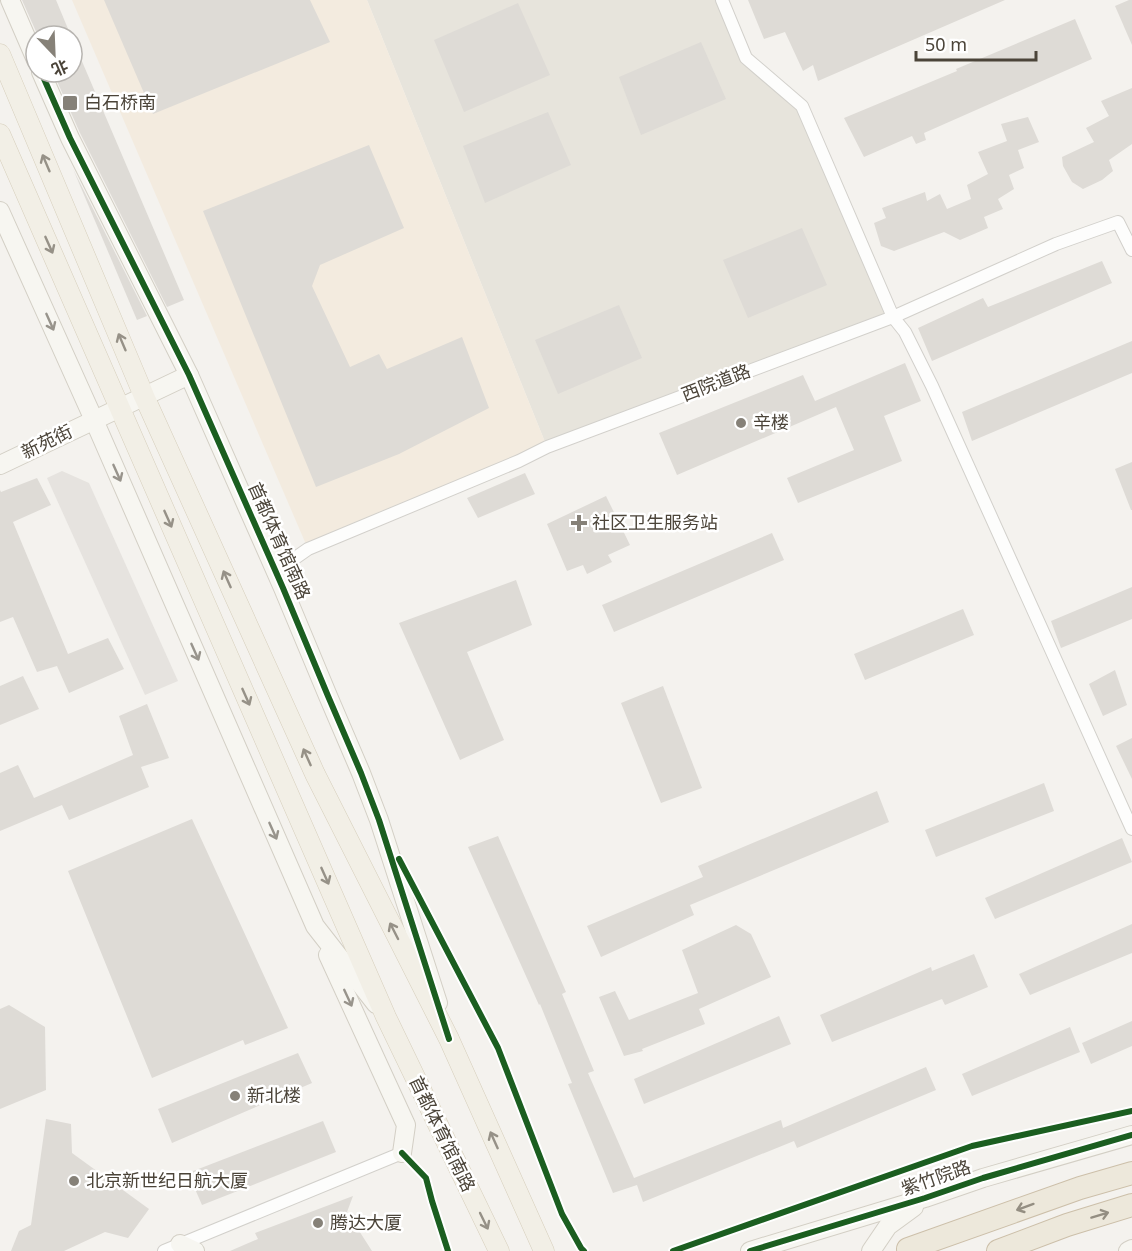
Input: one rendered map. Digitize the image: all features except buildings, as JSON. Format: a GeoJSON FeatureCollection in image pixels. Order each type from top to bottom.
{"type":"FeatureCollection","features":[{"type":"Feature","properties":{"kind":"highway"},"geometry":{"type":"LineString","coordinates":[[908,1249],[1080,1188],[1132,1173]]}},
{"type":"Feature","properties":{"kind":"highway"},"geometry":{"type":"LineString","coordinates":[[998,1251],[1067,1225],[1132,1205]]}},
{"type":"Feature","properties":{"kind":"main road","name":"首都体育馆南路"},"geometry":{"type":"LineString","coordinates":[[0,54],[144,396],[315,774],[449,1039],[544,1251]]}},
{"type":"Feature","properties":{"kind":"main road","name":"首都体育馆南路"},"geometry":{"type":"LineString","coordinates":[[0,134],[386,1017],[499,1251]]}},
{"type":"Feature","properties":{"kind":"street"},"geometry":{"type":"LineString","coordinates":[[10,0],[24,32]]}},
{"type":"Feature","properties":{"kind":"street"},"geometry":{"type":"LineString","coordinates":[[722,0],[746,57],[802,106],[893,317],[905,332],[932,386],[1132,829]]}},
{"type":"Feature","properties":{"kind":"street","name":"首都体育馆南路"},"geometry":{"type":"LineString","coordinates":[[46,84],[70,138],[189,375],[361,772],[449,1039]]}},
{"type":"Feature","properties":{"kind":"street","name":"首都体育馆南路"},"geometry":{"type":"LineString","coordinates":[[0,211],[315,926],[386,1017]]}},
{"type":"Feature","properties":{"kind":"street","name":"西院道路"},"geometry":{"type":"LineString","coordinates":[[288,563],[308,549],[519,461],[547,447],[893,317],[1056,244],[1118,222],[1132,249]]}},
{"type":"Feature","properties":{"kind":"street","name":"新苑街"},"geometry":{"type":"LineString","coordinates":[[0,465],[189,375]]}},
{"type":"Feature","properties":{"kind":"street"},"geometry":{"type":"LineString","coordinates":[[180,1249],[402,1153],[406,1125],[315,926]]}},
{"type":"Feature","properties":{"kind":"street","name":"紫竹院路"},"geometry":{"type":"LineString","coordinates":[[750,1251],[925,1198],[982,1178],[1132,1135]]}},
{"type":"Feature","properties":{"kind":"street"},"geometry":{"type":"LineString","coordinates":[[871,1251],[888,1226],[925,1198]]}},
{"type":"Feature","properties":{"kind":"shaded area"},"geometry":{"type":"Polygon","coordinates":[[[72,0],[367,0],[547,447],[308,549],[72,0]]]}},
{"type":"Feature","properties":{"kind":"shaded area"},"geometry":{"type":"Polygon","coordinates":[[[367,0],[722,0],[746,58],[802,106],[889,322],[547,447],[367,0]]]}},
{"type":"Feature","properties":{"kind":"shaded area"},"geometry":{"type":"Polygon","coordinates":[[[62,471],[89,483],[178,681],[145,695],[47,478],[62,471]]]}},
{"type":"Feature","properties":{"kind":"cycle path"},"geometry":{"type":"LineString","coordinates":[[46,84],[70,138],[189,375],[283,588],[379,820],[449,1039]]}},
{"type":"Feature","properties":{"kind":"cycle path"},"geometry":{"type":"LineString","coordinates":[[399,859],[498,1048],[562,1214],[584,1251]]}},
{"type":"Feature","properties":{"kind":"cycle path"},"geometry":{"type":"LineString","coordinates":[[673,1251],[972,1146],[1132,1111]]}},
{"type":"Feature","properties":{"kind":"cycle path"},"geometry":{"type":"LineString","coordinates":[[750,1251],[983,1178],[1132,1135]]}},
{"type":"Feature","properties":{"kind":"cycle path"},"geometry":{"type":"LineString","coordinates":[[402,1153],[426,1178],[448,1251]]}},
{"type":"Feature","properties":{"kind":"place","name":"白石桥南"},"geometry":{"type":"Point","coordinates":[70,103]}},
{"type":"Feature","properties":{"kind":"place","name":"辛楼"},"geometry":{"type":"Point","coordinates":[741,423]}},
{"type":"Feature","properties":{"kind":"place","name":"社区卫生服务站"},"geometry":{"type":"Point","coordinates":[579,523]}},
{"type":"Feature","properties":{"kind":"place","name":"新北楼"},"geometry":{"type":"Point","coordinates":[235,1096]}},
{"type":"Feature","properties":{"kind":"place","name":"北京新世纪日航大厦"},"geometry":{"type":"Point","coordinates":[74,1181]}},
{"type":"Feature","properties":{"kind":"place","name":"腾达大厦"},"geometry":{"type":"Point","coordinates":[318,1223]}}]}
